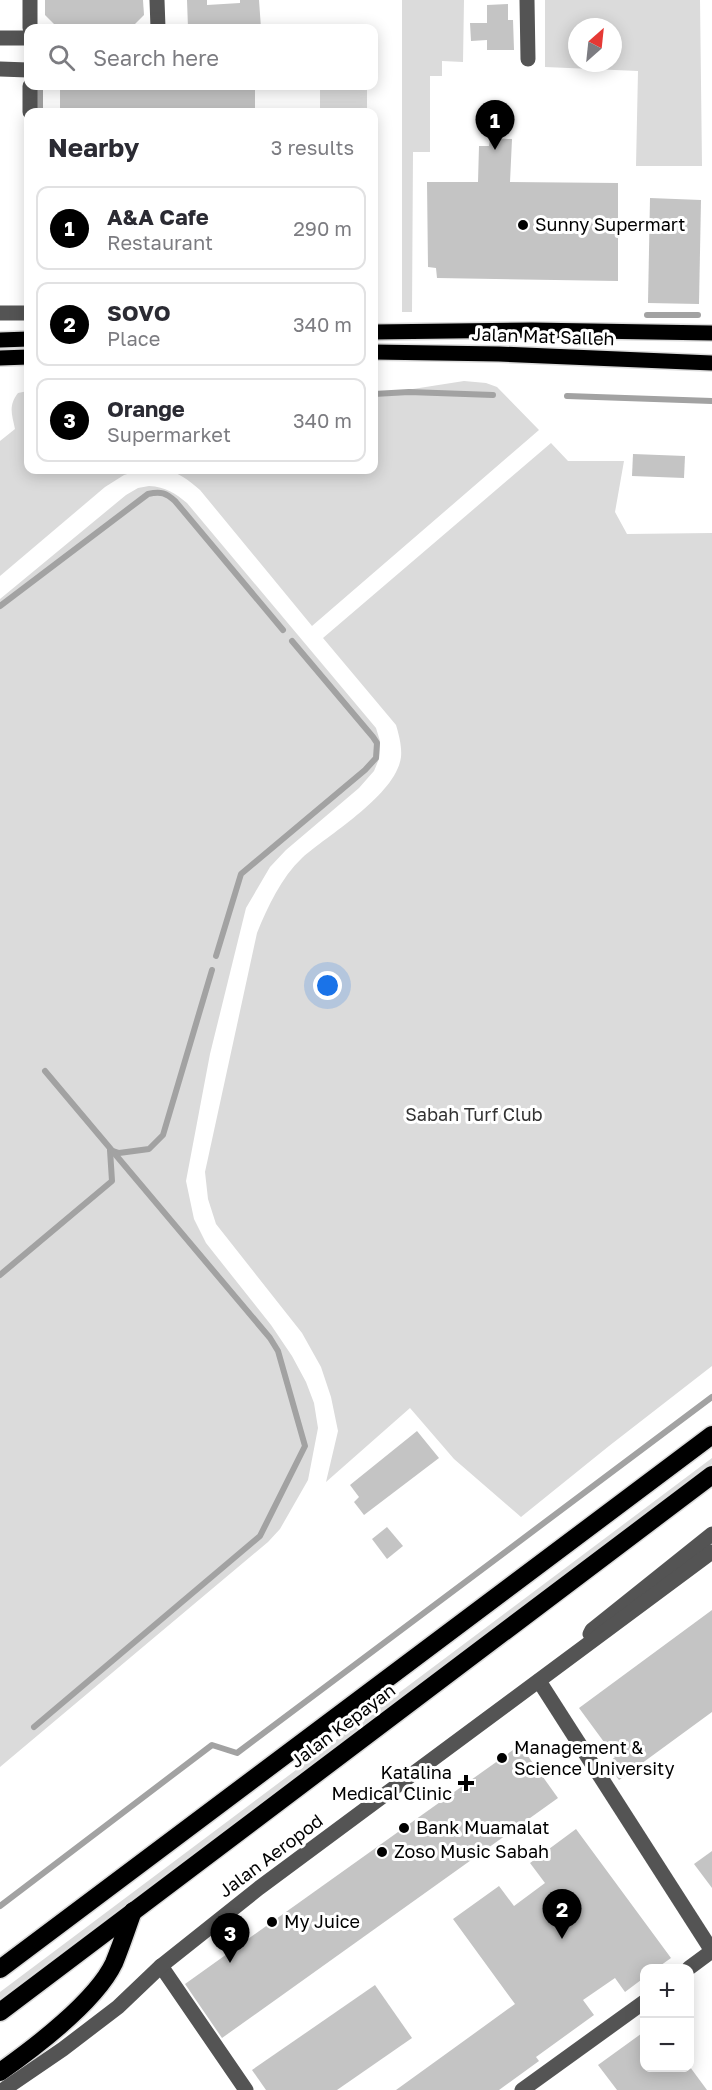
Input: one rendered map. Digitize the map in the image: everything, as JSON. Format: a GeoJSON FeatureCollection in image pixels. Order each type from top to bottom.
{"type":"FeatureCollection","features":[{"type":"Feature","properties":{"kind":"highway","name":"Jalan Kepayan"},"geometry":{"type":"LineString","coordinates":[[0,1969],[711,1434]]}},
{"type":"Feature","properties":{"kind":"highway","name":"Jalan Kepayan"},"geometry":{"type":"LineString","coordinates":[[0,2012],[712,1475]]}},
{"type":"Feature","properties":{"kind":"highway"},"geometry":{"type":"LineString","coordinates":[[0,2072],[68,2019],[92,1995],[113,1965],[133,1911]]}},
{"type":"Feature","properties":{"kind":"main road","name":"Jalan Mat Salleh"},"geometry":{"type":"LineString","coordinates":[[378,332],[532,330],[712,333]]}},
{"type":"Feature","properties":{"kind":"main road"},"geometry":{"type":"LineString","coordinates":[[0,340],[24,339]]}},
{"type":"Feature","properties":{"kind":"main road","name":"Jalan Mat Salleh"},"geometry":{"type":"LineString","coordinates":[[378,352],[499,354],[712,363]]}},
{"type":"Feature","properties":{"kind":"main road"},"geometry":{"type":"LineString","coordinates":[[0,358],[24,357]]}},
{"type":"Feature","properties":{"kind":"street"},"geometry":{"type":"LineString","coordinates":[[30,0],[30,24]]}},
{"type":"Feature","properties":{"kind":"street"},"geometry":{"type":"LineString","coordinates":[[157,0],[158,24]]}},
{"type":"Feature","properties":{"kind":"street"},"geometry":{"type":"LineString","coordinates":[[527,0],[528,58]]}},
{"type":"Feature","properties":{"kind":"street"},"geometry":{"type":"LineString","coordinates":[[0,38],[24,38]]}},
{"type":"Feature","properties":{"kind":"street"},"geometry":{"type":"LineString","coordinates":[[0,69],[24,70]]}},
{"type":"Feature","properties":{"kind":"street"},"geometry":{"type":"LineString","coordinates":[[30,90],[30,108]]}},
{"type":"Feature","properties":{"kind":"street"},"geometry":{"type":"LineString","coordinates":[[0,313],[24,313]]}},
{"type":"Feature","properties":{"kind":"street"},"geometry":{"type":"LineString","coordinates":[[582,1650],[592,1630],[712,1534]]}},
{"type":"Feature","properties":{"kind":"street","name":"Jalan Aeropod"},"geometry":{"type":"LineString","coordinates":[[3,2090],[63,2049],[118,2007],[161,1966],[258,1888],[712,1552]]}},
{"type":"Feature","properties":{"kind":"street"},"geometry":{"type":"LineString","coordinates":[[539,1681],[712,1951],[694,1964]]}},
{"type":"Feature","properties":{"kind":"street"},"geometry":{"type":"LineString","coordinates":[[161,1966],[246,2090]]}},
{"type":"Feature","properties":{"kind":"street"},"geometry":{"type":"LineString","coordinates":[[522,2090],[640,2006]]}},
{"type":"Feature","properties":{"kind":"green space"},"geometry":{"type":"Polygon","coordinates":[[[402,0],[464,0],[463,62],[442,61],[442,76],[430,76],[430,152],[413,152],[412,312],[402,312],[402,0]]]}},
{"type":"Feature","properties":{"kind":"green space"},"geometry":{"type":"Polygon","coordinates":[[[545,0],[700,0],[702,166],[636,166],[638,71],[622,70],[622,18],[568,18],[568,68],[545,67],[545,0]]]}},
{"type":"Feature","properties":{"kind":"green space"},"geometry":{"type":"Polygon","coordinates":[[[320,90],[367,90],[367,108],[320,108],[320,90]]]}},
{"type":"Feature","properties":{"kind":"green space"},"geometry":{"type":"Polygon","coordinates":[[[464,381],[486,383],[497,387],[539,430],[312,626],[200,490],[178,474],[378,474],[378,393],[464,381]]]}},
{"type":"Feature","properties":{"kind":"green space"},"geometry":{"type":"Polygon","coordinates":[[[24,392],[24,474],[127,474],[105,487],[0,576],[0,441],[15,429],[12,410],[18,393],[24,392]]]}},
{"type":"Feature","properties":{"kind":"green space","name":"Sabah Turf Club"},"geometry":{"type":"Polygon","coordinates":[[[551,443],[568,461],[624,461],[615,512],[627,534],[712,533],[712,1366],[521,1517],[454,1459],[410,1408],[326,1482],[338,1431],[331,1397],[321,1367],[302,1333],[216,1224],[208,1199],[205,1172],[257,933],[266,913],[281,883],[294,866],[375,799],[396,771],[401,757],[401,745],[396,725],[323,638],[551,443]]]}},
{"type":"Feature","properties":{"kind":"green space"},"geometry":{"type":"Polygon","coordinates":[[[149,486],[170,491],[187,503],[376,728],[380,741],[379,759],[374,771],[359,788],[286,850],[270,867],[246,908],[210,1054],[186,1181],[194,1219],[206,1243],[271,1325],[292,1356],[314,1403],[318,1428],[308,1480],[280,1529],[268,1542],[0,1767],[0,599],[126,495],[138,488],[149,486]]]}},
{"type":"Feature","properties":{"kind":"green space"},"geometry":{"type":"Polygon","coordinates":[[[712,1458],[712,1464],[0,1999],[0,1992],[712,1458]]]}},
{"type":"Feature","properties":{"kind":"building"},"geometry":{"type":"Polygon","coordinates":[[[45,0],[143,0],[144,15],[135,24],[54,24],[45,15],[45,0]]]}},
{"type":"Feature","properties":{"kind":"building"},"geometry":{"type":"Polygon","coordinates":[[[187,0],[207,0],[207,5],[240,3],[240,0],[259,0],[261,24],[188,24],[187,0]]]}},
{"type":"Feature","properties":{"kind":"building"},"geometry":{"type":"Polygon","coordinates":[[[508,4],[508,20],[513,20],[514,50],[487,50],[487,40],[471,41],[470,23],[487,23],[487,5],[508,4]]]}},
{"type":"Feature","properties":{"kind":"building"},"geometry":{"type":"Polygon","coordinates":[[[60,90],[255,90],[255,108],[60,108],[60,90]]]}},
{"type":"Feature","properties":{"kind":"building","name":"Sunny Supermart"},"geometry":{"type":"Polygon","coordinates":[[[490,138],[512,139],[510,182],[618,183],[618,281],[437,278],[436,268],[428,267],[427,182],[478,182],[479,146],[489,146],[490,138]]]}},
{"type":"Feature","properties":{"kind":"building"},"geometry":{"type":"Polygon","coordinates":[[[650,198],[701,200],[699,304],[648,303],[650,198]]]}},
{"type":"Feature","properties":{"kind":"building"},"geometry":{"type":"Polygon","coordinates":[[[633,454],[685,456],[684,478],[632,476],[633,454]]]}},
{"type":"Feature","properties":{"kind":"building"},"geometry":{"type":"Polygon","coordinates":[[[417,1431],[439,1458],[364,1515],[354,1502],[359,1497],[350,1485],[417,1431]]]}},
{"type":"Feature","properties":{"kind":"building"},"geometry":{"type":"Polygon","coordinates":[[[387,1527],[403,1546],[387,1559],[372,1539],[387,1527]]]}},
{"type":"Feature","properties":{"kind":"building"},"geometry":{"type":"Polygon","coordinates":[[[712,1610],[712,1712],[619,1780],[607,1764],[615,1757],[579,1708],[712,1610]]]}},
{"type":"Feature","properties":{"kind":"building"},"geometry":{"type":"Polygon","coordinates":[[[520,1745],[558,1798],[222,2038],[185,1984],[520,1745]]]}},
{"type":"Feature","properties":{"kind":"building"},"geometry":{"type":"Polygon","coordinates":[[[576,1829],[671,1958],[663,1964],[640,1964],[640,1981],[625,1992],[615,1978],[583,2000],[594,2015],[536,2057],[539,2061],[499,2090],[396,2090],[515,2004],[453,1919],[499,1886],[514,1906],[545,1883],[530,1863],[576,1829]]]}},
{"type":"Feature","properties":{"kind":"building"},"geometry":{"type":"Polygon","coordinates":[[[712,1851],[712,1888],[694,1864],[712,1851]]]}},
{"type":"Feature","properties":{"kind":"building"},"geometry":{"type":"Polygon","coordinates":[[[375,1985],[412,2038],[337,2090],[266,2090],[252,2070],[375,1985]]]}},
{"type":"Feature","properties":{"kind":"building"},"geometry":{"type":"Polygon","coordinates":[[[640,2035],[640,2072],[694,2072],[707,2090],[617,2090],[598,2065],[640,2035]]]}},
{"type":"Feature","properties":{"kind":"waterway"},"geometry":{"type":"LineString","coordinates":[[40,90],[40,108]]}},
{"type":"Feature","properties":{"kind":"waterway"},"geometry":{"type":"LineString","coordinates":[[647,315],[698,315]]}},
{"type":"Feature","properties":{"kind":"waterway"},"geometry":{"type":"LineString","coordinates":[[378,394],[409,392],[493,395]]}},
{"type":"Feature","properties":{"kind":"waterway"},"geometry":{"type":"LineString","coordinates":[[567,396],[712,401]]}},
{"type":"Feature","properties":{"kind":"waterway"},"geometry":{"type":"LineString","coordinates":[[0,606],[148,494],[160,493],[166,494],[175,501],[283,630]]}},
{"type":"Feature","properties":{"kind":"waterway"},"geometry":{"type":"LineString","coordinates":[[216,956],[241,874],[365,770],[376,758],[377,743],[373,737],[292,641]]}},
{"type":"Feature","properties":{"kind":"waterway"},"geometry":{"type":"LineString","coordinates":[[0,1275],[112,1181],[110,1150],[119,1153],[149,1149],[163,1135],[212,970]]}},
{"type":"Feature","properties":{"kind":"waterway"},"geometry":{"type":"LineString","coordinates":[[34,1727],[260,1536],[305,1446],[278,1351],[270,1338],[45,1071]]}},
{"type":"Feature","properties":{"kind":"waterway"},"geometry":{"type":"LineString","coordinates":[[0,1906],[212,1745],[237,1753],[712,1397]]}},
{"type":"Feature","properties":{"kind":"place","name":"A&A Cafe"},"geometry":{"type":"Point","coordinates":[495,150]}},
{"type":"Feature","properties":{"kind":"place","name":"Sunny Supermart"},"geometry":{"type":"Point","coordinates":[523,225]}},
{"type":"Feature","properties":{"kind":"place","name":"Management & Science University"},"geometry":{"type":"Point","coordinates":[502,1758]}},
{"type":"Feature","properties":{"kind":"place","name":"Katalina Medical Clinic"},"geometry":{"type":"Point","coordinates":[466,1783]}},
{"type":"Feature","properties":{"kind":"place","name":"Bank Muamalat"},"geometry":{"type":"Point","coordinates":[404,1828]}},
{"type":"Feature","properties":{"kind":"place","name":"Zoso Music Sabah"},"geometry":{"type":"Point","coordinates":[382,1852]}},
{"type":"Feature","properties":{"kind":"place","name":"My Juice"},"geometry":{"type":"Point","coordinates":[272,1922]}},
{"type":"Feature","properties":{"kind":"place","name":"SOVO"},"geometry":{"type":"Point","coordinates":[562,1939]}},
{"type":"Feature","properties":{"kind":"place","name":"Orange"},"geometry":{"type":"Point","coordinates":[230,1963]}}]}
